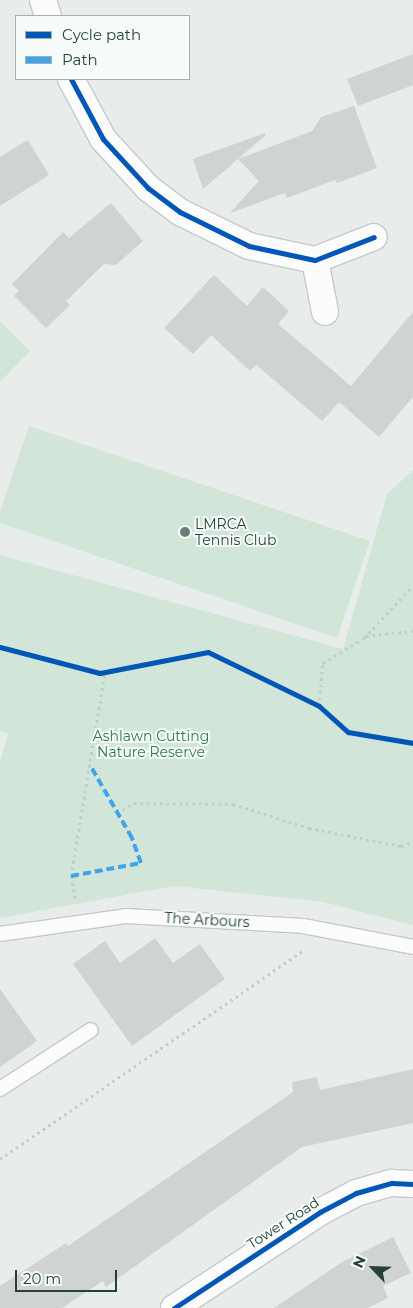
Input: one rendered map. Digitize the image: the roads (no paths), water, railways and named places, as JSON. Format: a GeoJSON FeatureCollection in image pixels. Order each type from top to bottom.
{"type":"FeatureCollection","features":[{"type":"Feature","properties":{"kind":"street"},"geometry":{"type":"LineString","coordinates":[[43,0],[48,15]]}},
{"type":"Feature","properties":{"kind":"street"},"geometry":{"type":"LineString","coordinates":[[72,80],[103,139],[148,188],[180,212],[249,246],[315,260],[374,237]]}},
{"type":"Feature","properties":{"kind":"street"},"geometry":{"type":"LineString","coordinates":[[315,260],[325,312]]}},
{"type":"Feature","properties":{"kind":"street","name":"Tower Road"},"geometry":{"type":"LineString","coordinates":[[174,1308],[334,1204],[356,1193],[392,1183],[413,1184]]}},
{"type":"Feature","properties":{"kind":"lane","name":"The Arbours"},"geometry":{"type":"LineString","coordinates":[[0,934],[126,916],[218,919],[302,926],[413,947]]}},
{"type":"Feature","properties":{"kind":"lane"},"geometry":{"type":"LineString","coordinates":[[0,1090],[91,1030]]}},
{"type":"Feature","properties":{"kind":"place","name":"LMRCA Tennis Club"},"geometry":{"type":"Point","coordinates":[185,532]}},
{"type":"Feature","properties":{"kind":"park label","name":"Ashlawn Cutting Nature Reserve"},"geometry":{"type":"Point","coordinates":[151,744]}}]}
